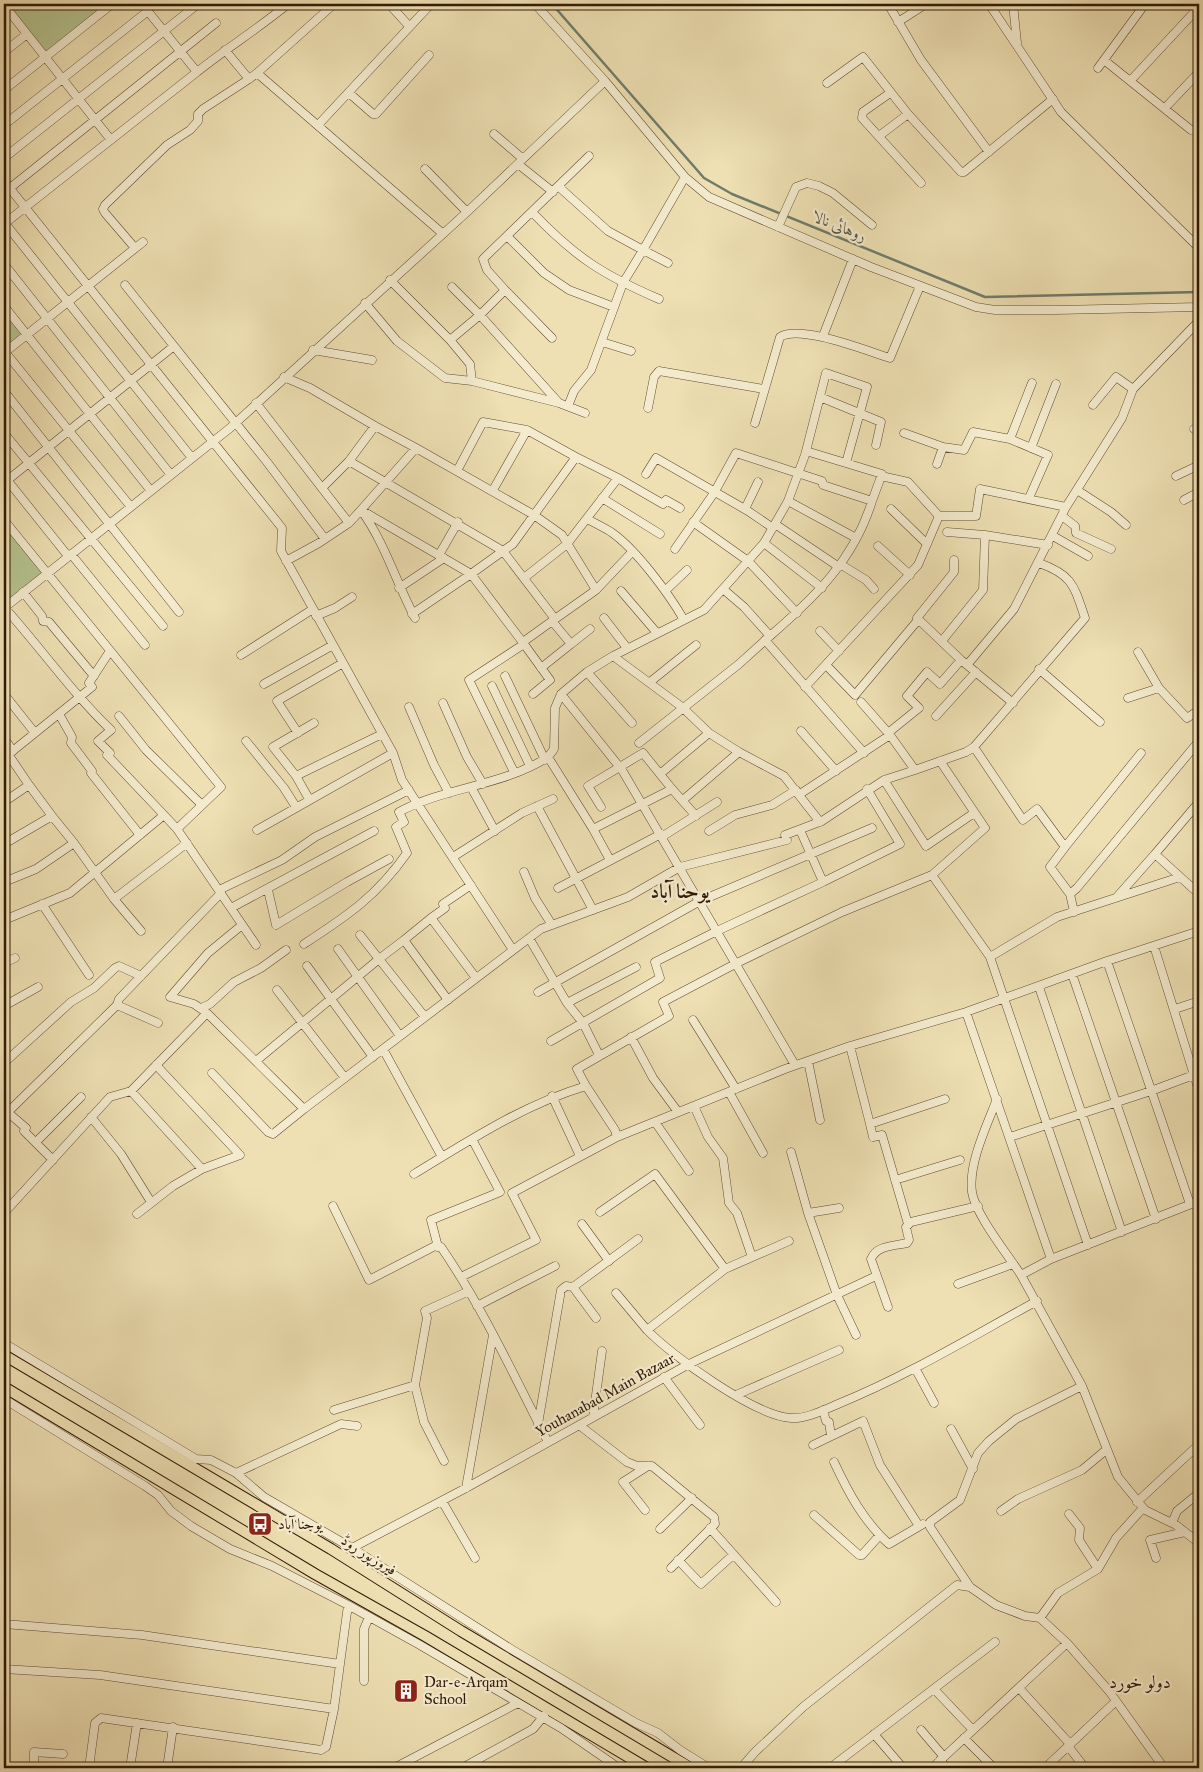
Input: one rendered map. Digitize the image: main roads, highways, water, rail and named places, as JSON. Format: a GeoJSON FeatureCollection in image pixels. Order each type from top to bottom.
{"type":"FeatureCollection","features":[{"type":"Feature","properties":{"kind":"main road","name":"فیروزپور روڈ"},"geometry":{"type":"LineString","coordinates":[[4,1355],[331,1549],[460,1631],[691,1768]]}},
{"type":"Feature","properties":{"kind":"main road"},"geometry":{"type":"LineString","coordinates":[[4,1387],[423,1641],[483,1676],[549,1708],[647,1768]]}},
{"type":"Feature","properties":{"kind":"waterway","name":"روہائی نالا"},"geometry":{"type":"LineString","coordinates":[[552,4],[704,178],[732,194],[985,297],[1199,292]]}},
{"type":"Feature","properties":{"kind":"place","name":"یوحنا آباد"},"geometry":{"type":"Point","coordinates":[260,1524]}},
{"type":"Feature","properties":{"kind":"place","name":"Dar-e-Arqam School"},"geometry":{"type":"Point","coordinates":[406,1691]}},
{"type":"Feature","properties":{"kind":"district","name":"یوحنا آباد"},"geometry":{"type":"Point","coordinates":[680,891]}},
{"type":"Feature","properties":{"kind":"district","name":"دولو خورد"},"geometry":{"type":"Point","coordinates":[1140,1682]}}]}
